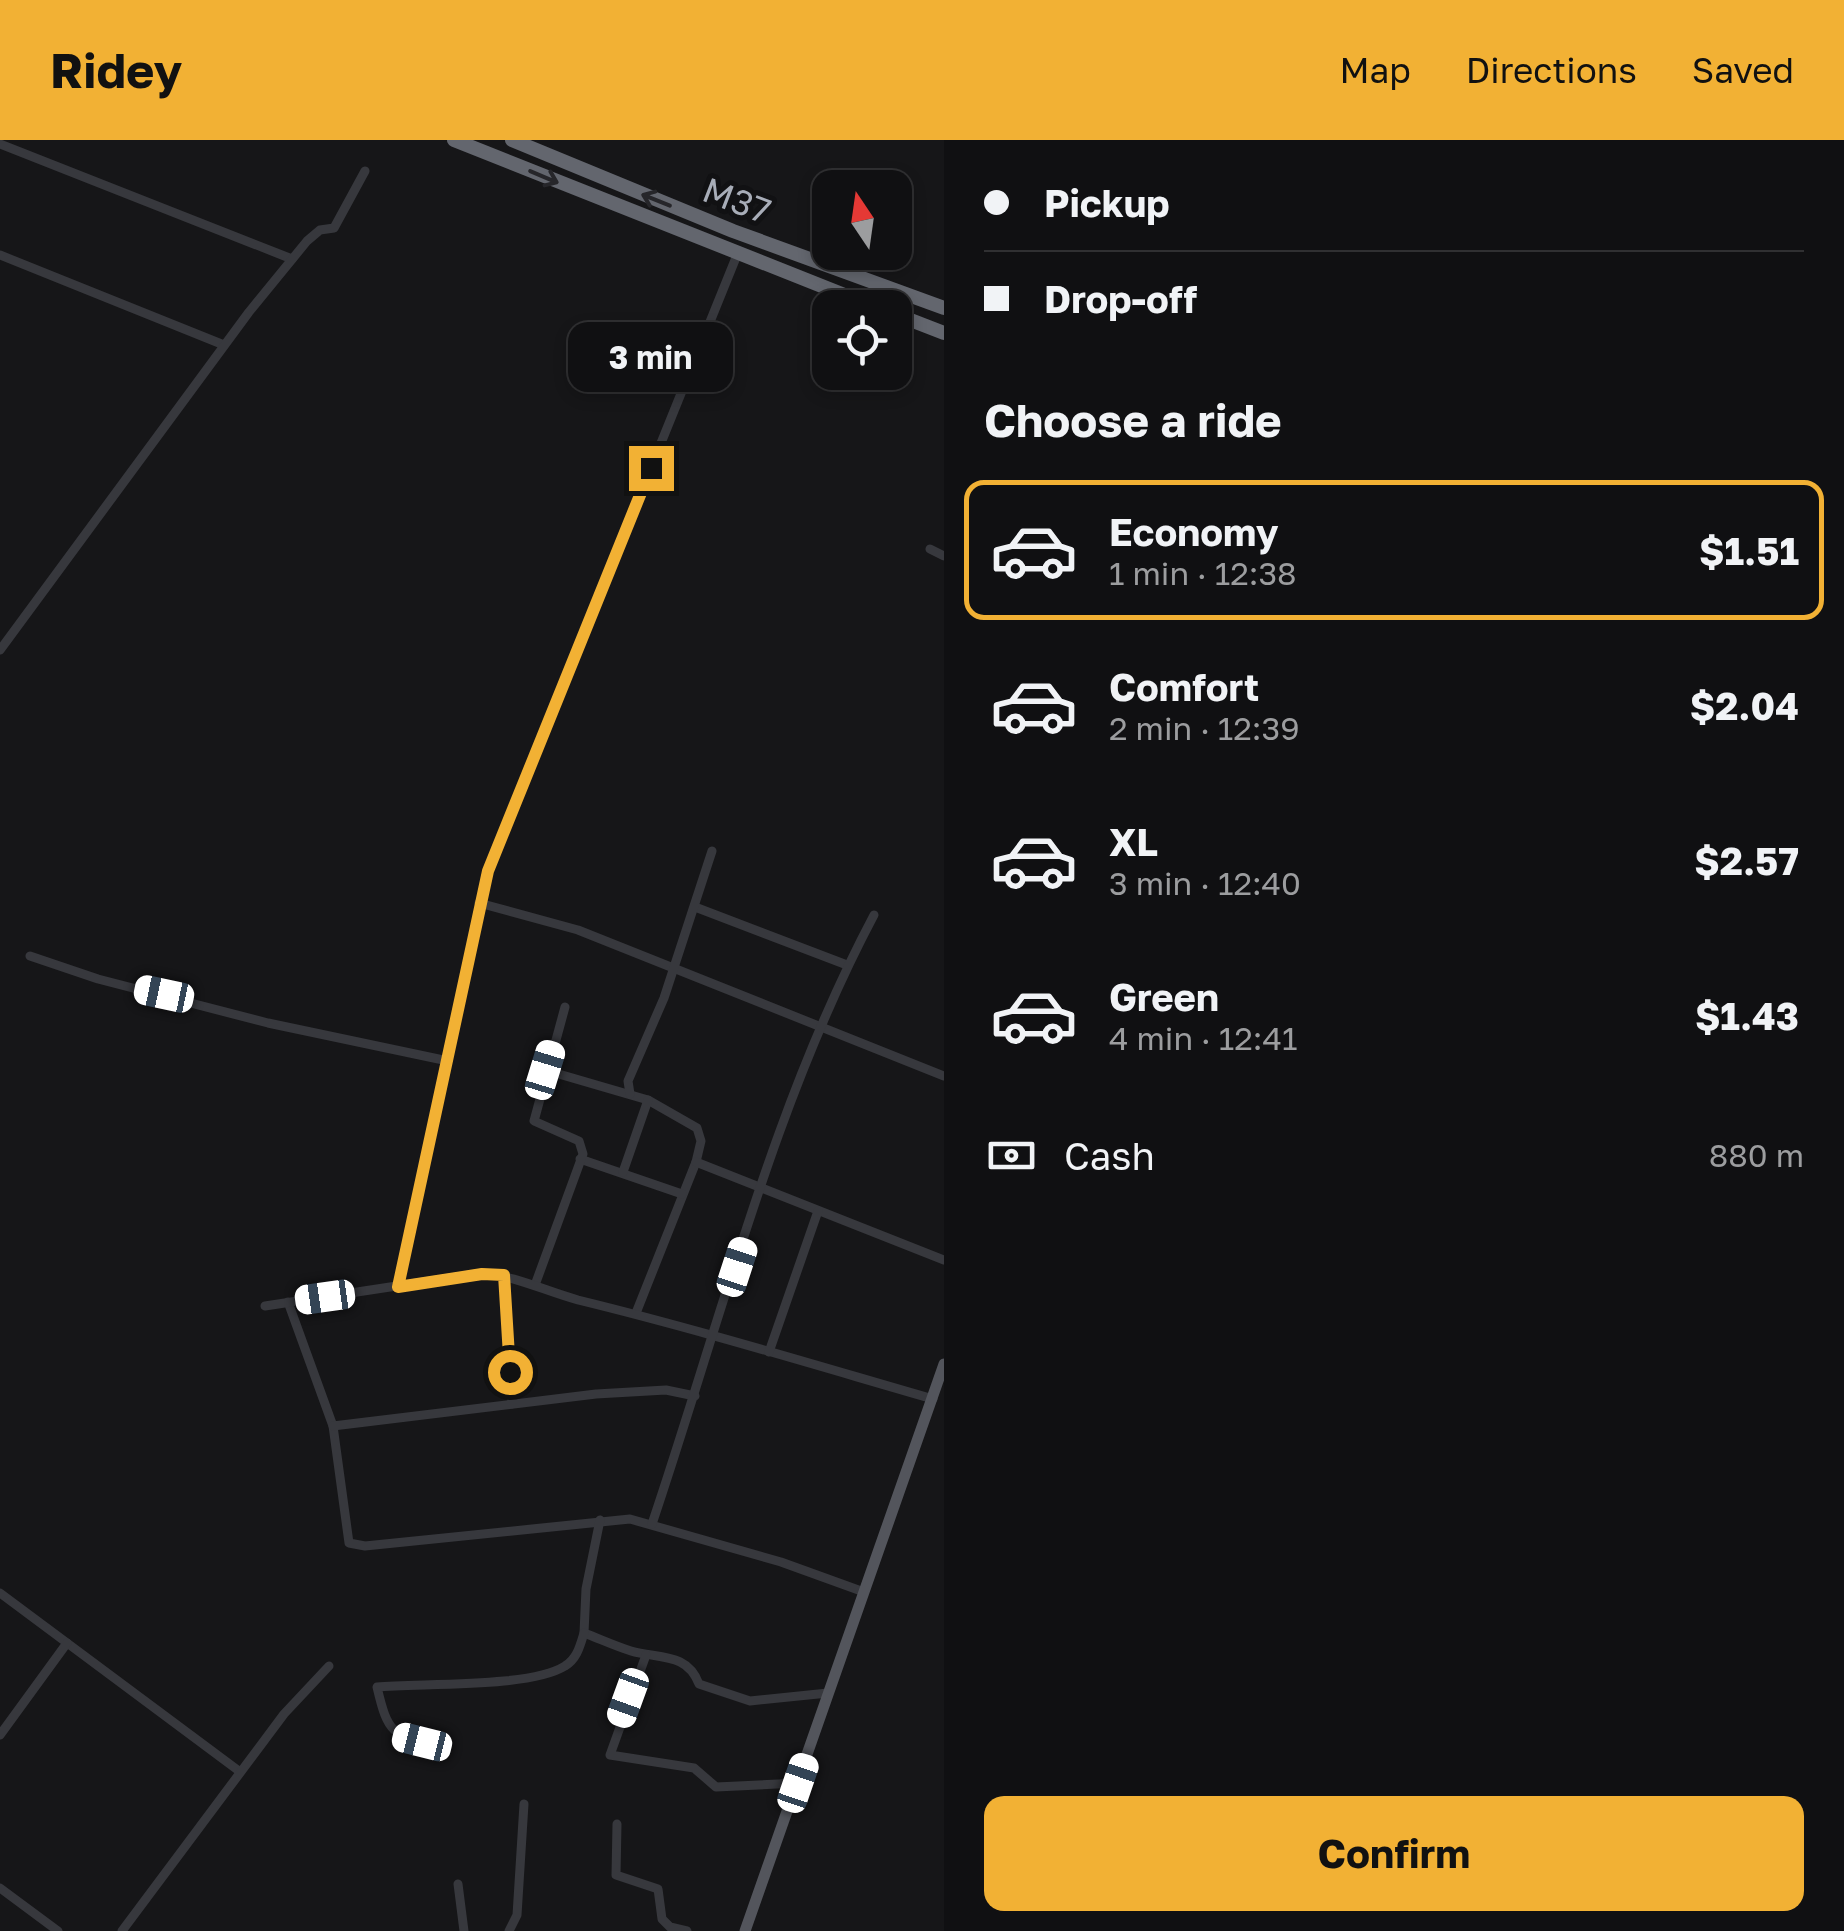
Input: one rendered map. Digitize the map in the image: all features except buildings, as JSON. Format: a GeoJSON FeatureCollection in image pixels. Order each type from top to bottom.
{"type":"FeatureCollection","features":[{"type":"Feature","properties":{"kind":"highway","name":"M37"},"geometry":{"type":"LineString","coordinates":[[454,140],[829,290]]}},
{"type":"Feature","properties":{"kind":"highway","name":"M37"},"geometry":{"type":"LineString","coordinates":[[512,140],[733,231],[944,308]]}},
{"type":"Feature","properties":{"kind":"highway"},"geometry":{"type":"LineString","coordinates":[[912,320],[944,332]]}},
{"type":"Feature","properties":{"kind":"main road"},"geometry":{"type":"LineString","coordinates":[[745,1931],[944,1364]]}},
{"type":"Feature","properties":{"kind":"street"},"geometry":{"type":"LineString","coordinates":[[0,144],[292,259]]}},
{"type":"Feature","properties":{"kind":"street"},"geometry":{"type":"LineString","coordinates":[[0,650],[292,259],[320,230],[334,228],[365,171]]}},
{"type":"Feature","properties":{"kind":"street"},"geometry":{"type":"LineString","coordinates":[[0,255],[224,346]]}},
{"type":"Feature","properties":{"kind":"street"},"geometry":{"type":"LineString","coordinates":[[398,1287],[479,903],[737,255]]}},
{"type":"Feature","properties":{"kind":"street"},"geometry":{"type":"LineString","coordinates":[[930,549],[944,556]]}},
{"type":"Feature","properties":{"kind":"street"},"geometry":{"type":"LineString","coordinates":[[630,1094],[628,1081],[673,970],[712,851]]}},
{"type":"Feature","properties":{"kind":"street"},"geometry":{"type":"LineString","coordinates":[[479,903],[578,930],[944,1076]]}},
{"type":"Feature","properties":{"kind":"street"},"geometry":{"type":"LineString","coordinates":[[695,907],[847,965]]}},
{"type":"Feature","properties":{"kind":"street"},"geometry":{"type":"LineString","coordinates":[[652,1524],[762,1189],[822,1026],[847,965],[874,914]]}},
{"type":"Feature","properties":{"kind":"street"},"geometry":{"type":"LineString","coordinates":[[30,956],[98,979],[268,1024],[448,1061]]}},
{"type":"Feature","properties":{"kind":"street"},"geometry":{"type":"LineString","coordinates":[[534,1286],[580,1159],[579,1141],[534,1121],[565,1007]]}},
{"type":"Feature","properties":{"kind":"street"},"geometry":{"type":"LineString","coordinates":[[545,1070],[648,1100],[697,1128],[701,1141],[696,1162],[636,1313]]}},
{"type":"Feature","properties":{"kind":"street"},"geometry":{"type":"LineString","coordinates":[[623,1172],[648,1100]]}},
{"type":"Feature","properties":{"kind":"street"},"geometry":{"type":"LineString","coordinates":[[580,1159],[682,1194]]}},
{"type":"Feature","properties":{"kind":"street"},"geometry":{"type":"LineString","coordinates":[[696,1162],[944,1260]]}},
{"type":"Feature","properties":{"kind":"street"},"geometry":{"type":"LineString","coordinates":[[770,1352],[818,1210]]}},
{"type":"Feature","properties":{"kind":"street"},"geometry":{"type":"LineString","coordinates":[[265,1306],[482,1274],[504,1275],[934,1398]]}},
{"type":"Feature","properties":{"kind":"street"},"geometry":{"type":"LineString","coordinates":[[504,1275],[512,1404]]}},
{"type":"Feature","properties":{"kind":"street"},"geometry":{"type":"LineString","coordinates":[[288,1302],[333,1426],[349,1543],[365,1546],[600,1520],[652,1524],[781,1562],[864,1592]]}},
{"type":"Feature","properties":{"kind":"street"},"geometry":{"type":"LineString","coordinates":[[333,1426],[656,1391],[695,1396]]}},
{"type":"Feature","properties":{"kind":"street"},"geometry":{"type":"LineString","coordinates":[[438,1746],[396,1736],[384,1720],[377,1687],[512,1680],[566,1666],[579,1652],[584,1634],[588,1578],[600,1520]]}},
{"type":"Feature","properties":{"kind":"street"},"geometry":{"type":"LineString","coordinates":[[0,1593],[239,1771]]}},
{"type":"Feature","properties":{"kind":"street"},"geometry":{"type":"LineString","coordinates":[[584,1634],[682,1662],[693,1669],[699,1684],[750,1701],[828,1693]]}},
{"type":"Feature","properties":{"kind":"street"},"geometry":{"type":"LineString","coordinates":[[0,1735],[67,1643]]}},
{"type":"Feature","properties":{"kind":"street"},"geometry":{"type":"LineString","coordinates":[[646,1654],[610,1754],[694,1768],[716,1787],[798,1783]]}},
{"type":"Feature","properties":{"kind":"street"},"geometry":{"type":"LineString","coordinates":[[122,1931],[239,1771],[329,1666]]}},
{"type":"Feature","properties":{"kind":"street"},"geometry":{"type":"LineString","coordinates":[[508,1931],[517,1915],[524,1804]]}},
{"type":"Feature","properties":{"kind":"street"},"geometry":{"type":"LineString","coordinates":[[618,1824],[616,1875],[658,1889],[662,1919],[687,1931]]}},
{"type":"Feature","properties":{"kind":"street"},"geometry":{"type":"LineString","coordinates":[[458,1884],[464,1931]]}},
{"type":"Feature","properties":{"kind":"street"},"geometry":{"type":"LineString","coordinates":[[0,1888],[58,1931]]}},
{"type":"Feature","properties":{"kind":"route"},"geometry":{"type":"LineString","coordinates":[[510,1372],[504,1275],[482,1274],[398,1287],[488,871],[651,468]]}}]}
